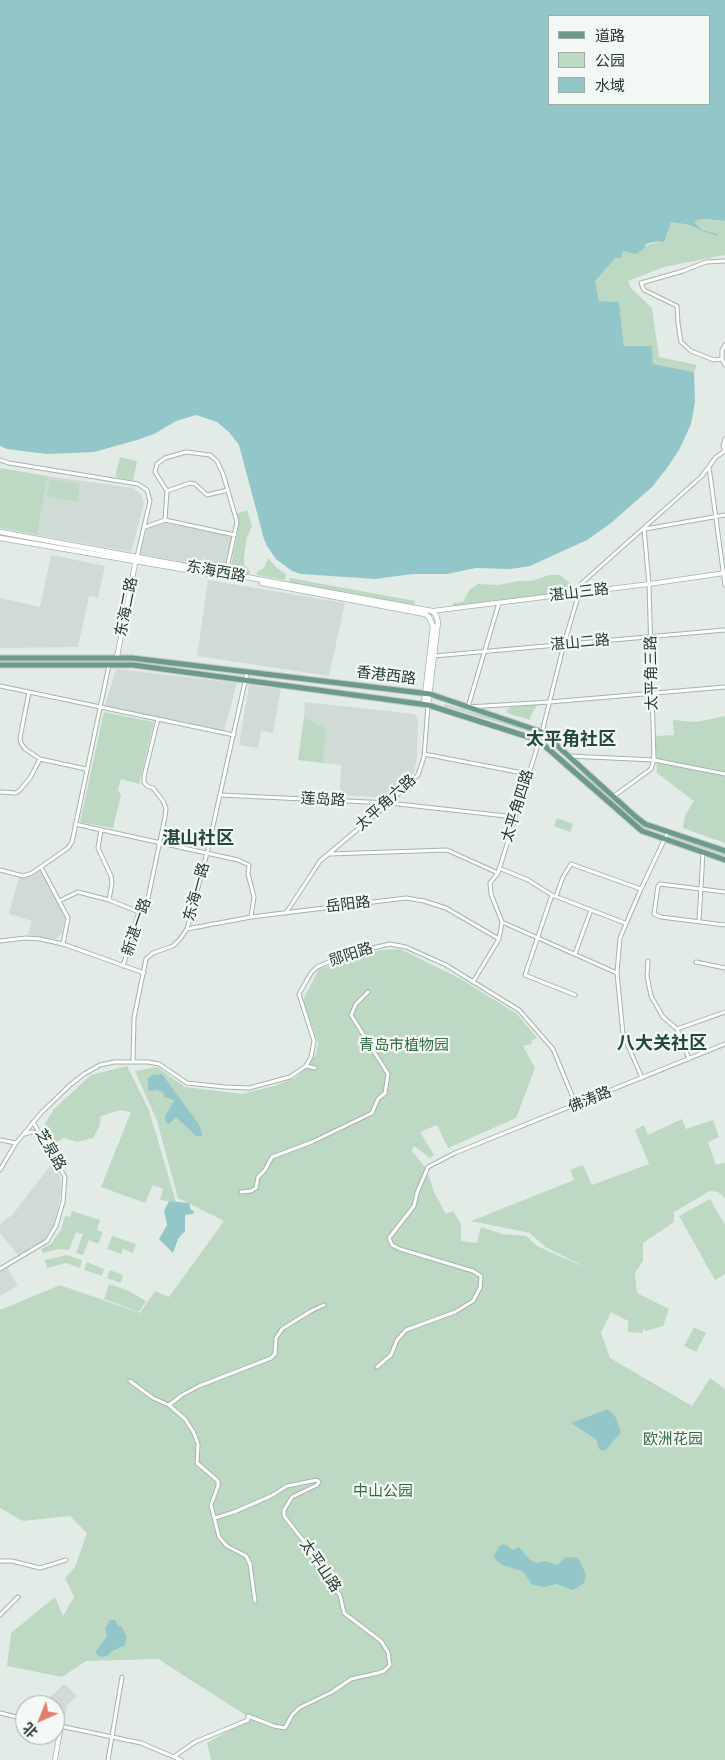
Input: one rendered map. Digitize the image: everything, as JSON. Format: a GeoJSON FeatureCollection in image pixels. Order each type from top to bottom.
{"type":"FeatureCollection","features":[{"type":"Feature","properties":{"kind":"main road","name":"东海西路"},"geometry":{"type":"LineString","coordinates":[[0,532],[425,614],[429,617],[433,626],[428,694]]}},
{"type":"Feature","properties":{"kind":"main road","name":"东海西路"},"geometry":{"type":"LineString","coordinates":[[0,538],[226,574],[432,611]]}},
{"type":"Feature","properties":{"kind":"main road"},"geometry":{"type":"LineString","coordinates":[[426,704],[438,622],[436,615],[432,611]]}},
{"type":"Feature","properties":{"kind":"main road","name":"香港西路"},"geometry":{"type":"LineString","coordinates":[[0,658],[117,657],[428,694],[542,732],[645,824],[725,851]]}},
{"type":"Feature","properties":{"kind":"main road","name":"香港西路"},"geometry":{"type":"LineString","coordinates":[[0,665],[133,665],[426,704],[538,740],[642,832],[725,860]]}},
{"type":"Feature","properties":{"kind":"street"},"geometry":{"type":"LineString","coordinates":[[722,359],[714,360],[691,351],[681,342],[677,306],[644,290],[641,283],[706,262],[725,261]]}},
{"type":"Feature","properties":{"kind":"street"},"geometry":{"type":"LineString","coordinates":[[725,345],[722,350],[722,359],[725,365]]}},
{"type":"Feature","properties":{"kind":"street"},"geometry":{"type":"LineString","coordinates":[[579,593],[582,583],[702,476],[716,457],[725,451],[725,439]]}},
{"type":"Feature","properties":{"kind":"street"},"geometry":{"type":"LineString","coordinates":[[165,520],[168,491],[155,472],[157,464],[165,458],[186,452],[210,455],[217,462],[223,474],[237,522],[226,574]]}},
{"type":"Feature","properties":{"kind":"street"},"geometry":{"type":"LineString","coordinates":[[0,460],[138,484],[147,490],[150,501],[136,559]]}},
{"type":"Feature","properties":{"kind":"street"},"geometry":{"type":"LineString","coordinates":[[709,467],[725,585]]}},
{"type":"Feature","properties":{"kind":"street"},"geometry":{"type":"LineString","coordinates":[[168,491],[190,484],[195,484],[207,495],[228,490]]}},
{"type":"Feature","properties":{"kind":"street"},"geometry":{"type":"LineString","coordinates":[[644,529],[725,515]]}},
{"type":"Feature","properties":{"kind":"street"},"geometry":{"type":"LineString","coordinates":[[144,527],[165,520],[235,535]]}},
{"type":"Feature","properties":{"kind":"street","name":"太平角三路"},"geometry":{"type":"LineString","coordinates":[[644,529],[649,584],[654,760]]}},
{"type":"Feature","properties":{"kind":"street","name":"东海二路"},"geometry":{"type":"LineString","coordinates":[[117,657],[136,559]]}},
{"type":"Feature","properties":{"kind":"street","name":"湛山三路"},"geometry":{"type":"LineString","coordinates":[[432,611],[724,573]]}},
{"type":"Feature","properties":{"kind":"street","name":"太平角四路"},"geometry":{"type":"LineString","coordinates":[[502,922],[491,894],[490,884],[498,873],[542,732],[579,593]]}},
{"type":"Feature","properties":{"kind":"street"},"geometry":{"type":"LineString","coordinates":[[500,602],[468,707],[725,687]]}},
{"type":"Feature","properties":{"kind":"street","name":"湛山二路"},"geometry":{"type":"LineString","coordinates":[[434,656],[725,630]]}},
{"type":"Feature","properties":{"kind":"street"},"geometry":{"type":"LineString","coordinates":[[0,870],[23,876],[32,873],[68,848],[72,842],[109,664]]}},
{"type":"Feature","properties":{"kind":"street","name":"东海一路"},"geometry":{"type":"LineString","coordinates":[[133,1062],[134,1018],[148,956],[153,952],[173,946],[188,929],[247,673]]}},
{"type":"Feature","properties":{"kind":"street"},"geometry":{"type":"LineString","coordinates":[[0,686],[234,735]]}},
{"type":"Feature","properties":{"kind":"street"},"geometry":{"type":"LineString","coordinates":[[29,692],[20,732],[20,743],[25,749],[40,759],[86,769]]}},
{"type":"Feature","properties":{"kind":"street","name":"太平角六路"},"geometry":{"type":"LineString","coordinates":[[286,913],[320,861],[389,803],[418,774],[424,754],[428,716],[426,704]]}},
{"type":"Feature","properties":{"kind":"street","name":"新湛一路"},"geometry":{"type":"LineString","coordinates":[[123,966],[139,912],[147,903],[166,808],[154,788],[147,786],[144,782],[158,719]]}},
{"type":"Feature","properties":{"kind":"street"},"geometry":{"type":"LineString","coordinates":[[424,754],[528,774]]}},
{"type":"Feature","properties":{"kind":"street"},"geometry":{"type":"LineString","coordinates":[[569,756],[654,760],[725,774]]}},
{"type":"Feature","properties":{"kind":"street"},"geometry":{"type":"LineString","coordinates":[[0,792],[16,793],[20,790],[30,778],[40,759]]}},
{"type":"Feature","properties":{"kind":"street"},"geometry":{"type":"LineString","coordinates":[[614,797],[652,770],[654,760]]}},
{"type":"Feature","properties":{"kind":"street","name":"莲岛路"},"geometry":{"type":"LineString","coordinates":[[220,795],[389,803],[515,817]]}},
{"type":"Feature","properties":{"kind":"street"},"geometry":{"type":"LineString","coordinates":[[75,824],[238,860],[249,865],[248,874],[254,896],[251,917]]}},
{"type":"Feature","properties":{"kind":"street"},"geometry":{"type":"LineString","coordinates":[[102,830],[98,848],[111,876],[112,883],[109,900]]}},
{"type":"Feature","properties":{"kind":"street"},"geometry":{"type":"LineString","coordinates":[[642,1078],[623,1034],[617,972],[620,938],[668,832]]}},
{"type":"Feature","properties":{"kind":"street"},"geometry":{"type":"LineString","coordinates":[[328,854],[447,850],[498,873]]}},
{"type":"Feature","properties":{"kind":"street"},"geometry":{"type":"LineString","coordinates":[[699,921],[703,853]]}},
{"type":"Feature","properties":{"kind":"street"},"geometry":{"type":"LineString","coordinates":[[575,995],[525,975],[554,895],[571,864],[641,889]]}},
{"type":"Feature","properties":{"kind":"street"},"geometry":{"type":"LineString","coordinates":[[41,867],[68,918],[62,944]]}},
{"type":"Feature","properties":{"kind":"street"},"geometry":{"type":"LineString","coordinates":[[499,868],[528,880],[554,895],[625,924]]}},
{"type":"Feature","properties":{"kind":"street"},"geometry":{"type":"LineString","coordinates":[[725,892],[660,884],[658,886],[654,914],[661,917],[725,925]]}},
{"type":"Feature","properties":{"kind":"street"},"geometry":{"type":"LineString","coordinates":[[59,901],[70,894],[78,892],[109,900],[139,912]]}},
{"type":"Feature","properties":{"kind":"street","name":"岳阳路"},"geometry":{"type":"LineString","coordinates":[[188,929],[251,917],[406,898],[446,908],[499,939]]}},
{"type":"Feature","properties":{"kind":"street"},"geometry":{"type":"LineString","coordinates":[[574,954],[591,910]]}},
{"type":"Feature","properties":{"kind":"street"},"geometry":{"type":"LineString","coordinates":[[473,982],[499,939],[502,922],[617,972]]}},
{"type":"Feature","properties":{"kind":"street"},"geometry":{"type":"LineString","coordinates":[[0,942],[26,938],[40,939],[62,944],[144,973]]}},
{"type":"Feature","properties":{"kind":"street","name":"郧阳路"},"geometry":{"type":"LineString","coordinates":[[306,1066],[311,1057],[314,1041],[299,994],[311,973],[320,966],[347,954],[390,944],[406,947],[446,965],[519,1010],[553,1049],[576,1105]]}},
{"type":"Feature","properties":{"kind":"street"},"geometry":{"type":"LineString","coordinates":[[648,961],[647,976],[652,996],[663,1017],[677,1029],[689,1059]]}},
{"type":"Feature","properties":{"kind":"street"},"geometry":{"type":"LineString","coordinates":[[696,962],[725,968]]}},
{"type":"Feature","properties":{"kind":"street"},"geometry":{"type":"LineString","coordinates":[[241,1192],[251,1191],[256,1188],[258,1177],[265,1170],[272,1157],[312,1142],[372,1114],[378,1100],[385,1093],[388,1074],[351,1015],[356,1004],[368,992]]}},
{"type":"Feature","properties":{"kind":"street"},"geometry":{"type":"LineString","coordinates":[[677,1029],[725,1012]]}},
{"type":"Feature","properties":{"kind":"street","name":"佛涛路"},"geometry":{"type":"LineString","coordinates":[[377,1367],[392,1355],[397,1340],[406,1330],[456,1312],[473,1301],[480,1288],[481,1276],[473,1271],[400,1249],[392,1245],[389,1238],[414,1206],[428,1166],[725,1044]]}},
{"type":"Feature","properties":{"kind":"street","name":"芝泉路"},"geometry":{"type":"LineString","coordinates":[[0,1269],[44,1244],[56,1226],[63,1202],[65,1177],[33,1122],[70,1085],[84,1074],[100,1065],[114,1062],[133,1062]]}},
{"type":"Feature","properties":{"kind":"street"},"geometry":{"type":"LineString","coordinates":[[133,1062],[159,1064],[187,1083],[249,1088],[290,1077],[306,1066],[315,1068]]}},
{"type":"Feature","properties":{"kind":"street"},"geometry":{"type":"LineString","coordinates":[[0,1170],[16,1143],[33,1122]]}},
{"type":"Feature","properties":{"kind":"street"},"geometry":{"type":"LineString","coordinates":[[22,1135],[31,1132],[40,1133]]}},
{"type":"Feature","properties":{"kind":"street"},"geometry":{"type":"LineString","coordinates":[[0,1140],[16,1143]]}},
{"type":"Feature","properties":{"kind":"street"},"geometry":{"type":"LineString","coordinates":[[169,1405],[182,1395],[200,1386],[271,1358],[275,1354],[276,1338],[282,1329],[324,1305]]}},
{"type":"Feature","properties":{"kind":"street"},"geometry":{"type":"LineString","coordinates":[[130,1381],[154,1398],[169,1405],[185,1419],[194,1433],[198,1444],[196,1458],[198,1465],[218,1481],[211,1505],[221,1541],[246,1556],[250,1564],[255,1601]]}},
{"type":"Feature","properties":{"kind":"street","name":"太平山路"},"geometry":{"type":"LineString","coordinates":[[175,1756],[195,1742],[248,1720],[248,1716],[285,1728],[292,1715],[299,1708],[332,1692],[351,1679],[378,1674],[390,1665],[388,1652],[381,1641],[344,1613],[340,1595],[320,1572],[306,1544],[284,1516],[284,1510],[292,1497],[317,1485],[318,1480],[288,1486],[271,1496],[234,1512],[214,1518]]}},
{"type":"Feature","properties":{"kind":"street"},"geometry":{"type":"LineString","coordinates":[[0,1561],[12,1561],[40,1568],[66,1560]]}},
{"type":"Feature","properties":{"kind":"street"},"geometry":{"type":"LineString","coordinates":[[0,1615],[18,1597]]}},
{"type":"Feature","properties":{"kind":"street"},"geometry":{"type":"LineString","coordinates":[[108,1760],[122,1677]]}},
{"type":"Feature","properties":{"kind":"street"},"geometry":{"type":"LineString","coordinates":[[0,1713],[15,1717]]}},
{"type":"Feature","properties":{"kind":"street"},"geometry":{"type":"LineString","coordinates":[[65,1727],[141,1743],[182,1760]]}},
{"type":"Feature","properties":{"kind":"street"},"geometry":{"type":"LineString","coordinates":[[55,1760],[58,1745]]}},
{"type":"Feature","properties":{"kind":"shaded area"},"geometry":{"type":"Polygon","coordinates":[[[48,476],[133,488],[141,494],[144,503],[131,552],[37,535],[48,476]]]}},
{"type":"Feature","properties":{"kind":"shaded area"},"geometry":{"type":"Polygon","coordinates":[[[165,523],[232,536],[224,570],[140,554],[147,528],[165,523]]]}},
{"type":"Feature","properties":{"kind":"shaded area"},"geometry":{"type":"Polygon","coordinates":[[[51,555],[105,566],[98,598],[89,596],[78,647],[0,648],[0,598],[40,607],[51,555]]]}},
{"type":"Feature","properties":{"kind":"shaded area"},"geometry":{"type":"Polygon","coordinates":[[[208,580],[345,603],[329,676],[197,656],[208,580]]]}},
{"type":"Feature","properties":{"kind":"shaded area"},"geometry":{"type":"Polygon","coordinates":[[[116,669],[237,683],[224,731],[105,706],[116,669]]]}},
{"type":"Feature","properties":{"kind":"shaded area"},"geometry":{"type":"Polygon","coordinates":[[[249,685],[281,689],[273,733],[261,731],[258,748],[239,745],[249,685]]]}},
{"type":"Feature","properties":{"kind":"shaded area"},"geometry":{"type":"Polygon","coordinates":[[[305,702],[414,714],[418,722],[417,757],[414,772],[389,798],[340,795],[341,765],[323,763],[327,729],[304,717],[305,702]]]}},
{"type":"Feature","properties":{"kind":"shaded area"},"geometry":{"type":"Polygon","coordinates":[[[40,870],[44,874],[65,916],[62,933],[56,939],[28,935],[32,921],[9,914],[19,877],[32,875],[40,870]]]}},
{"type":"Feature","properties":{"kind":"shaded area"},"geometry":{"type":"Polygon","coordinates":[[[53,1162],[61,1179],[60,1198],[54,1225],[44,1240],[18,1255],[0,1233],[0,1224],[13,1214],[53,1162]]]}},
{"type":"Feature","properties":{"kind":"shaded area"},"geometry":{"type":"Polygon","coordinates":[[[7,1267],[18,1286],[0,1296],[0,1271],[7,1267]]]}},
{"type":"Feature","properties":{"kind":"shaded area"},"geometry":{"type":"Polygon","coordinates":[[[64,1684],[77,1696],[67,1705],[65,1718],[65,1695],[52,1695],[64,1684]]]}},
{"type":"Feature","properties":{"kind":"green space"},"geometry":{"type":"Polygon","coordinates":[[[697,220],[725,221],[725,255],[664,267],[628,281],[631,288],[652,308],[659,357],[697,365],[694,372],[653,364],[652,346],[624,346],[619,302],[599,301],[595,281],[623,251],[658,241],[671,222],[690,225],[704,232],[714,234],[702,230],[695,223],[697,220]]]}},
{"type":"Feature","properties":{"kind":"green space"},"geometry":{"type":"Polygon","coordinates":[[[120,457],[137,461],[133,481],[115,477],[120,457]]]}},
{"type":"Feature","properties":{"kind":"green space"},"geometry":{"type":"Polygon","coordinates":[[[0,468],[48,476],[37,535],[0,528],[0,468]]]}},
{"type":"Feature","properties":{"kind":"green space"},"geometry":{"type":"Polygon","coordinates":[[[50,479],[80,484],[77,502],[47,496],[50,479]]]}},
{"type":"Feature","properties":{"kind":"green space"},"geometry":{"type":"Polygon","coordinates":[[[247,510],[252,526],[247,537],[244,565],[250,571],[249,575],[230,571],[239,525],[236,514],[247,510]]]}},
{"type":"Feature","properties":{"kind":"green space"},"geometry":{"type":"Polygon","coordinates":[[[268,558],[286,574],[285,580],[257,575],[257,571],[264,568],[268,558]]]}},
{"type":"Feature","properties":{"kind":"green space"},"geometry":{"type":"Polygon","coordinates":[[[549,575],[560,575],[574,586],[575,591],[453,607],[453,603],[463,602],[470,589],[478,584],[499,585],[518,581],[532,581],[549,575]]]}},
{"type":"Feature","properties":{"kind":"green space"},"geometry":{"type":"Polygon","coordinates":[[[290,578],[415,601],[414,605],[289,583],[290,578]]]}},
{"type":"Feature","properties":{"kind":"green space"},"geometry":{"type":"Polygon","coordinates":[[[444,704],[528,729],[527,731],[444,706],[444,704]]]}},
{"type":"Feature","properties":{"kind":"green space"},"geometry":{"type":"Polygon","coordinates":[[[538,704],[530,720],[507,713],[507,710],[511,707],[538,704]]]}},
{"type":"Feature","properties":{"kind":"green space"},"geometry":{"type":"Polygon","coordinates":[[[104,712],[154,722],[139,784],[121,779],[118,790],[121,795],[113,828],[80,822],[104,712]]]}},
{"type":"Feature","properties":{"kind":"green space"},"geometry":{"type":"Polygon","coordinates":[[[725,716],[725,843],[683,828],[685,815],[694,801],[657,773],[655,736],[674,735],[673,720],[696,722],[725,716]]]}},
{"type":"Feature","properties":{"kind":"green space"},"geometry":{"type":"Polygon","coordinates":[[[304,717],[327,729],[323,763],[298,760],[304,717]]]}},
{"type":"Feature","properties":{"kind":"green space"},"geometry":{"type":"Polygon","coordinates":[[[586,774],[635,821],[649,828],[649,830],[634,823],[584,776],[586,774]]]}},
{"type":"Feature","properties":{"kind":"green space"},"geometry":{"type":"Polygon","coordinates":[[[557,818],[573,824],[570,832],[554,826],[557,818]]]}},
{"type":"Feature","properties":{"kind":"green space"},"geometry":{"type":"Polygon","coordinates":[[[674,836],[725,853],[725,856],[673,838],[674,836]]]}},
{"type":"Feature","properties":{"kind":"green space","name":"中山公园"},"geometry":{"type":"Polygon","coordinates":[[[400,949],[461,979],[517,1014],[537,1038],[531,1041],[532,1044],[523,1046],[535,1068],[516,1118],[448,1148],[437,1125],[420,1132],[434,1155],[430,1158],[414,1146],[412,1151],[426,1168],[434,1192],[446,1214],[453,1211],[461,1224],[461,1241],[477,1243],[481,1227],[503,1234],[526,1236],[537,1246],[591,1270],[545,1247],[530,1233],[471,1221],[574,1180],[570,1170],[583,1165],[592,1185],[649,1164],[635,1130],[644,1125],[648,1135],[682,1119],[686,1129],[713,1120],[719,1137],[708,1142],[716,1165],[725,1162],[725,1198],[718,1192],[710,1191],[674,1212],[674,1222],[643,1243],[643,1261],[635,1273],[637,1293],[669,1309],[663,1326],[646,1331],[643,1329],[643,1333],[628,1332],[628,1322],[630,1322],[611,1312],[601,1333],[610,1358],[692,1406],[710,1378],[725,1389],[725,1760],[211,1760],[207,1743],[250,1718],[158,1659],[86,1661],[62,1677],[7,1666],[11,1633],[55,1597],[63,1616],[74,1597],[65,1578],[75,1567],[87,1533],[70,1516],[23,1521],[0,1508],[0,1310],[60,1285],[140,1313],[155,1291],[169,1297],[224,1221],[178,1198],[157,1121],[135,1071],[157,1067],[185,1087],[242,1094],[274,1086],[295,1078],[306,1068],[316,1054],[318,1043],[303,1000],[319,969],[381,950],[400,949]]]}},
{"type":"Feature","properties":{"kind":"green space"},"geometry":{"type":"Polygon","coordinates":[[[127,1066],[149,1110],[176,1202],[160,1200],[163,1189],[153,1185],[145,1203],[101,1187],[131,1112],[120,1110],[101,1116],[99,1127],[93,1138],[77,1142],[64,1138],[55,1143],[44,1125],[54,1109],[91,1075],[127,1066]]]}},
{"type":"Feature","properties":{"kind":"green space"},"geometry":{"type":"Polygon","coordinates":[[[710,1199],[725,1225],[725,1274],[715,1280],[679,1216],[710,1199]]]}},
{"type":"Feature","properties":{"kind":"green space"},"geometry":{"type":"Polygon","coordinates":[[[72,1211],[100,1220],[97,1230],[103,1232],[98,1244],[89,1240],[83,1255],[76,1253],[83,1234],[76,1232],[69,1250],[59,1249],[43,1253],[41,1249],[51,1244],[61,1230],[65,1216],[70,1217],[72,1211]]]}},
{"type":"Feature","properties":{"kind":"green space"},"geometry":{"type":"Polygon","coordinates":[[[112,1236],[136,1244],[133,1253],[123,1249],[121,1254],[107,1249],[112,1236]]]}},
{"type":"Feature","properties":{"kind":"green space"},"geometry":{"type":"Polygon","coordinates":[[[67,1255],[82,1260],[80,1268],[66,1263],[47,1268],[45,1260],[67,1255]]]}},
{"type":"Feature","properties":{"kind":"green space"},"geometry":{"type":"Polygon","coordinates":[[[87,1262],[104,1269],[102,1276],[84,1270],[87,1262]]]}},
{"type":"Feature","properties":{"kind":"green space"},"geometry":{"type":"Polygon","coordinates":[[[110,1270],[123,1275],[121,1283],[107,1278],[110,1270]]]}},
{"type":"Feature","properties":{"kind":"green space"},"geometry":{"type":"Polygon","coordinates":[[[109,1284],[127,1290],[146,1301],[139,1312],[104,1299],[109,1284]]]}},
{"type":"Feature","properties":{"kind":"green space"},"geometry":{"type":"Polygon","coordinates":[[[694,1327],[706,1333],[696,1352],[684,1346],[694,1327]]]}},
{"type":"Feature","properties":{"kind":"water"},"geometry":{"type":"Polygon","coordinates":[[[0,0],[725,0],[725,221],[706,219],[697,220],[695,223],[702,230],[717,234],[718,236],[704,232],[690,225],[671,222],[664,242],[658,241],[646,244],[643,250],[636,254],[623,251],[621,258],[616,258],[595,281],[599,301],[619,302],[624,346],[652,346],[653,364],[694,372],[695,402],[691,424],[679,450],[652,487],[611,523],[587,540],[530,566],[511,569],[476,568],[447,574],[413,574],[375,579],[301,574],[292,571],[276,559],[267,546],[239,445],[229,432],[217,422],[196,415],[176,421],[154,434],[94,452],[47,454],[7,449],[0,446],[0,0]]]}},
{"type":"Feature","properties":{"kind":"water"},"geometry":{"type":"Polygon","coordinates":[[[162,1074],[200,1126],[202,1136],[196,1136],[176,1117],[169,1124],[166,1123],[165,1117],[174,1100],[164,1097],[163,1092],[148,1090],[148,1079],[152,1075],[162,1074]]]}},
{"type":"Feature","properties":{"kind":"water"},"geometry":{"type":"Polygon","coordinates":[[[169,1201],[189,1203],[191,1210],[194,1211],[193,1214],[185,1215],[185,1231],[178,1239],[173,1253],[159,1239],[167,1225],[164,1211],[169,1201]]]}},
{"type":"Feature","properties":{"kind":"water"},"geometry":{"type":"Polygon","coordinates":[[[608,1409],[615,1416],[621,1432],[605,1451],[599,1449],[596,1439],[571,1423],[608,1409]]]}},
{"type":"Feature","properties":{"kind":"water"},"geometry":{"type":"Polygon","coordinates":[[[504,1544],[512,1550],[519,1547],[530,1560],[537,1563],[546,1561],[557,1565],[566,1557],[578,1558],[586,1574],[584,1583],[573,1590],[556,1584],[544,1587],[533,1585],[522,1571],[502,1565],[496,1560],[494,1555],[500,1546],[504,1544]]]}},
{"type":"Feature","properties":{"kind":"water"},"geometry":{"type":"Polygon","coordinates":[[[110,1620],[115,1620],[119,1627],[121,1626],[127,1637],[125,1645],[107,1656],[100,1657],[95,1653],[107,1636],[105,1629],[110,1620]]]}},
{"type":"Feature","properties":{"kind":"district","name":"太平角社区"},"geometry":{"type":"Point","coordinates":[571,740]}},
{"type":"Feature","properties":{"kind":"district","name":"湛山社区"},"geometry":{"type":"Point","coordinates":[198,839]}},
{"type":"Feature","properties":{"kind":"district","name":"八大关社区"},"geometry":{"type":"Point","coordinates":[662,1044]}},
{"type":"Feature","properties":{"kind":"park label","name":"青岛市植物园"},"geometry":{"type":"Point","coordinates":[404,1046]}},
{"type":"Feature","properties":{"kind":"park label","name":"欧洲花园"},"geometry":{"type":"Point","coordinates":[673,1440]}}]}
